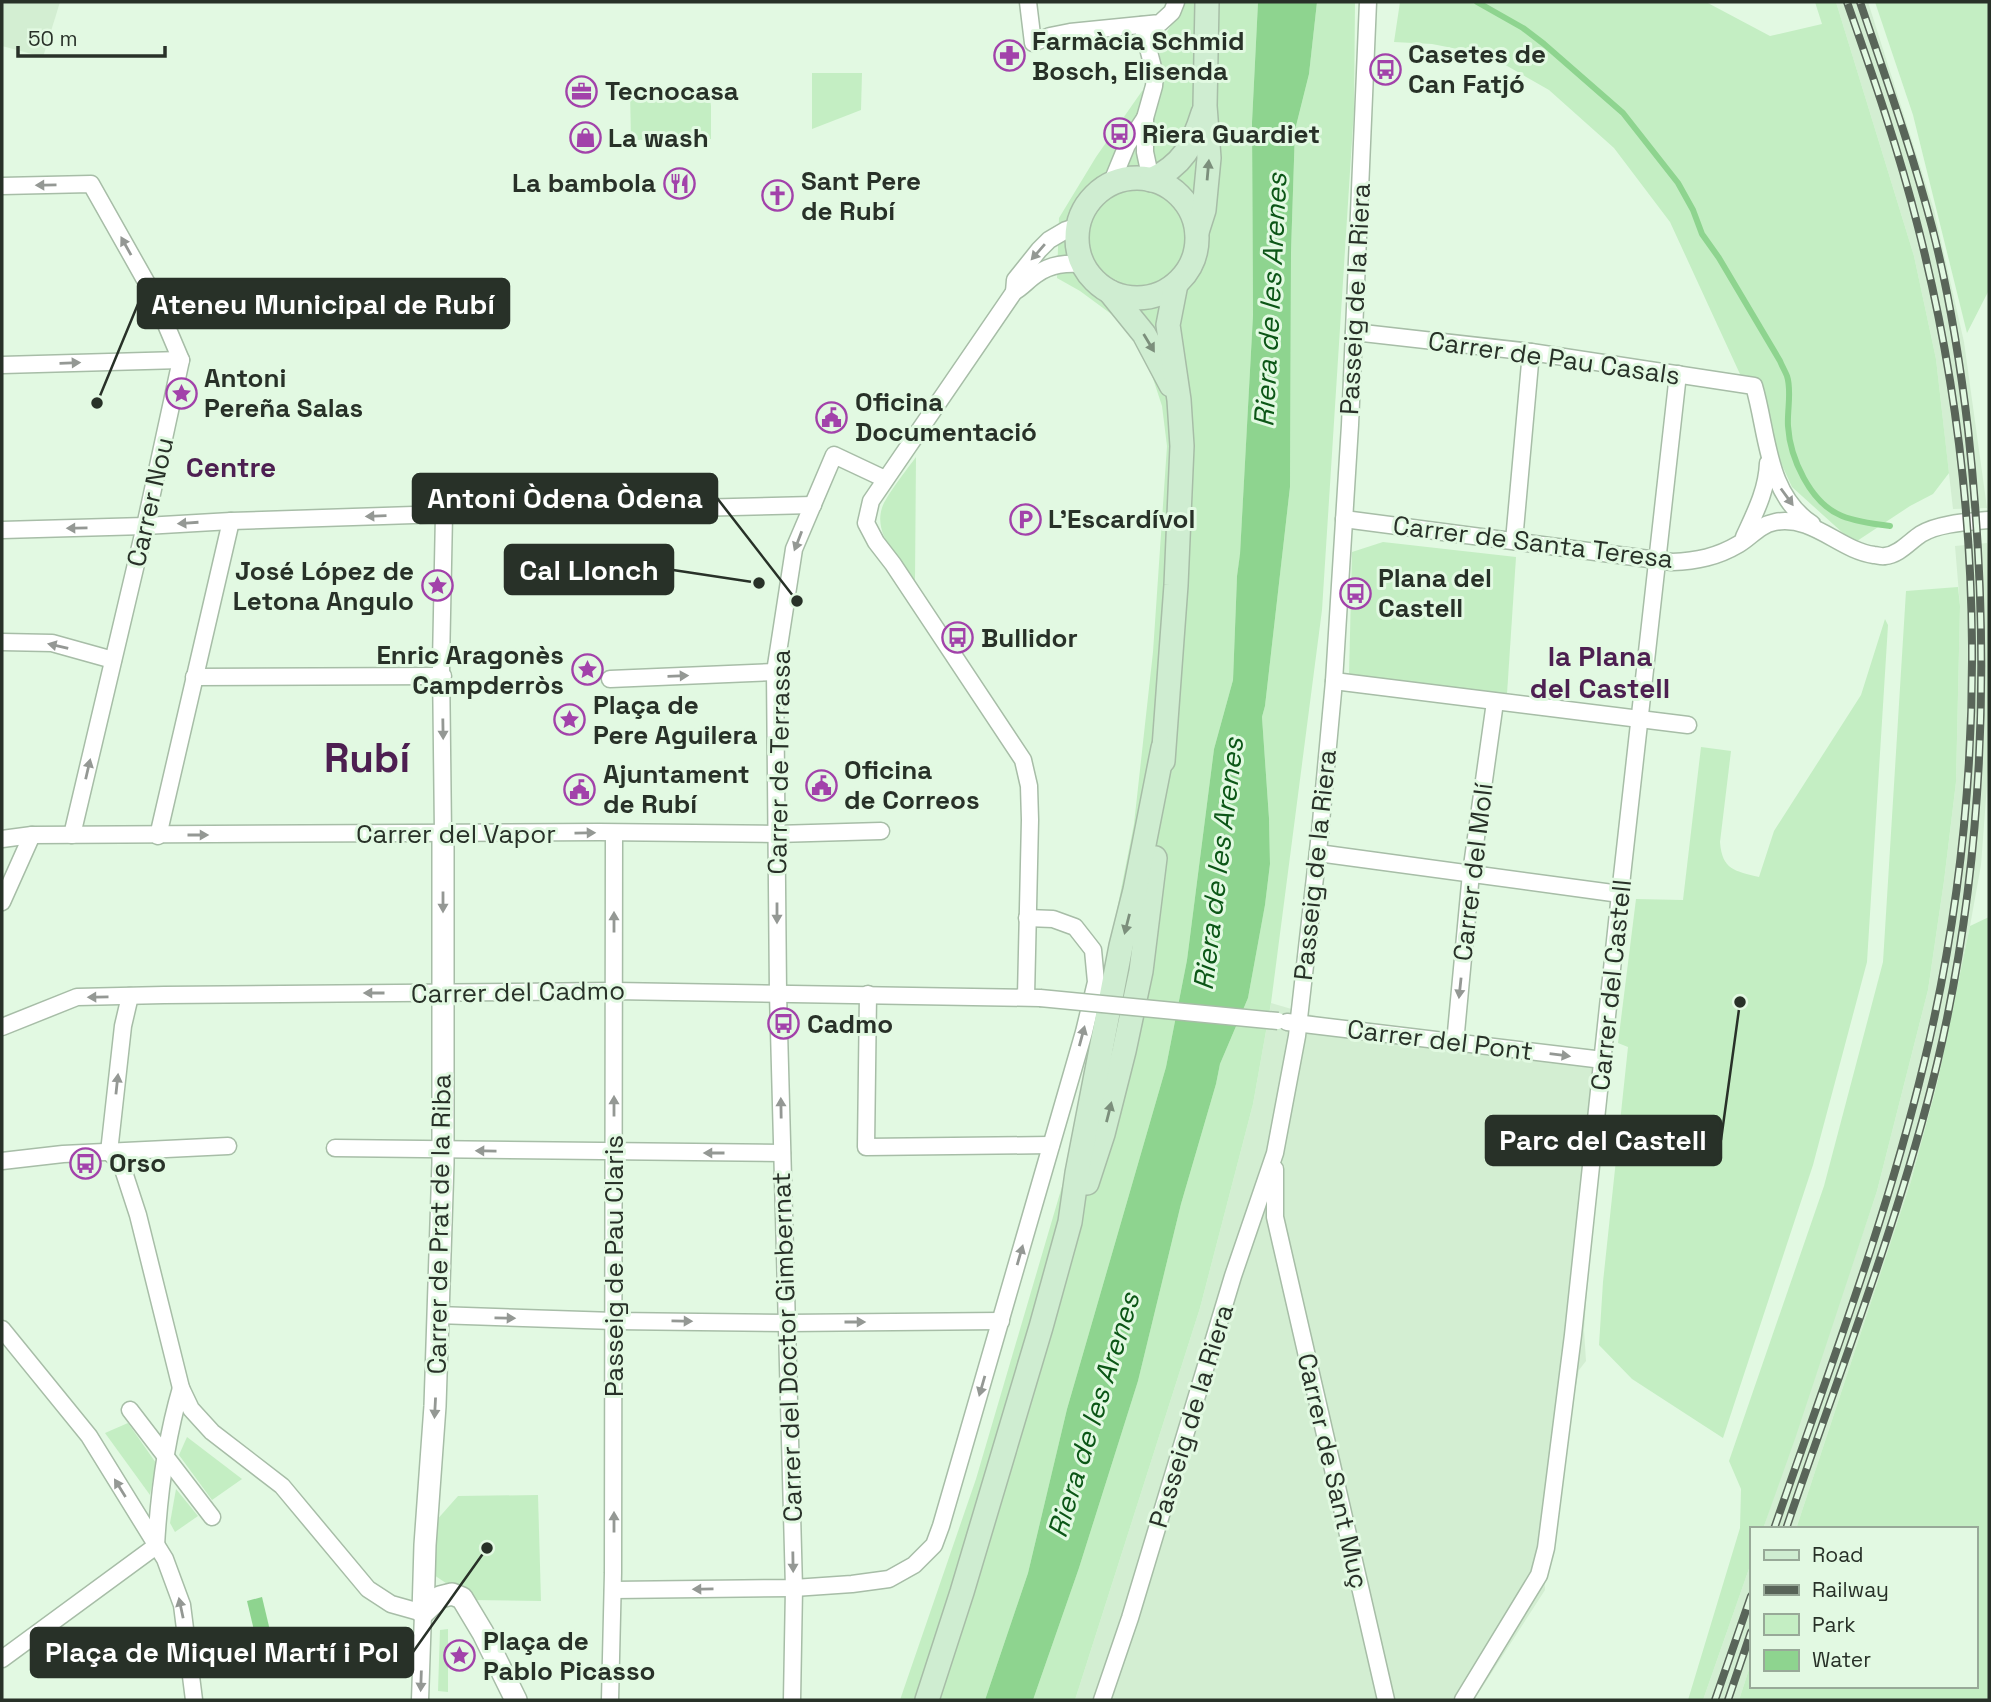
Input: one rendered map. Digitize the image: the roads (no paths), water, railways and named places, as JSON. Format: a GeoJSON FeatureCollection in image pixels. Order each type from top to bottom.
{"type":"FeatureCollection","features":[{"type":"Feature","properties":{"kind":"main road"},"geometry":{"type":"LineString","coordinates":[[1197,232],[1204,210],[1209,158],[1205,106],[1207,2]]}},
{"type":"Feature","properties":{"kind":"main road"},"geometry":{"type":"LineString","coordinates":[[1151,180],[1166,172],[1189,149],[1195,139],[1205,106]]}},
{"type":"Feature","properties":{"kind":"main road"},"geometry":{"type":"LineString","coordinates":[[1131,179],[1151,180],[1170,188],[1184,201],[1192,216],[1197,241],[1192,262],[1176,284],[1160,294],[1145,298],[1126,298],[1099,285],[1082,264],[1077,246],[1078,226],[1088,203],[1101,190],[1111,184],[1131,179]]}},
{"type":"Feature","properties":{"kind":"main road"},"geometry":{"type":"LineString","coordinates":[[927,1700],[970,1565],[1070,1222],[1090,1177],[1103,1134],[1141,971],[1160,819],[1180,499],[1182,446],[1179,400],[1168,325],[1176,284]]}},
{"type":"Feature","properties":{"kind":"main road"},"geometry":{"type":"LineString","coordinates":[[1110,292],[1149,341],[1179,400]]}},
{"type":"Feature","properties":{"kind":"street"},"geometry":{"type":"LineString","coordinates":[[1028,2],[1033,43],[1070,32],[1160,23],[1172,12],[1177,2]]}},
{"type":"Feature","properties":{"kind":"street","name":"Passeig de la Riera"},"geometry":{"type":"LineString","coordinates":[[1102,1700],[1130,1618],[1241,1253],[1275,1153],[1298,1024],[1334,681],[1354,332],[1368,2]]}},
{"type":"Feature","properties":{"kind":"street"},"geometry":{"type":"LineString","coordinates":[[1142,25],[1155,75],[1145,118],[1145,152],[1151,180]]}},
{"type":"Feature","properties":{"kind":"street"},"geometry":{"type":"LineString","coordinates":[[1111,184],[1127,145],[1145,118]]}},
{"type":"Feature","properties":{"kind":"street"},"geometry":{"type":"LineString","coordinates":[[2,186],[91,184],[153,294],[181,360],[2,365]]}},
{"type":"Feature","properties":{"kind":"street"},"geometry":{"type":"LineString","coordinates":[[1014,292],[1016,279],[1039,250],[1049,240],[1078,226]]}},
{"type":"Feature","properties":{"kind":"street"},"geometry":{"type":"LineString","coordinates":[[1033,997],[1027,918],[1029,786],[1023,760],[876,542],[866,523],[871,501],[885,479],[1014,292],[1048,267],[1082,264]]}},
{"type":"Feature","properties":{"kind":"street","name":"Carrer de Pau Casals"},"geometry":{"type":"LineString","coordinates":[[1354,332],[1531,352],[1754,386],[1768,453]]}},
{"type":"Feature","properties":{"kind":"street"},"geometry":{"type":"LineString","coordinates":[[1514,541],[1531,352]]}},
{"type":"Feature","properties":{"kind":"street","name":"Carrer Nou"},"geometry":{"type":"LineString","coordinates":[[72,835],[181,360]]}},
{"type":"Feature","properties":{"kind":"street","name":"Carrer del Castell"},"geometry":{"type":"LineString","coordinates":[[1463,1700],[1539,1575],[1544,1562],[1573,1335],[1678,374]]}},
{"type":"Feature","properties":{"kind":"street"},"geometry":{"type":"LineString","coordinates":[[1768,453],[1778,484],[1788,500],[1804,519],[1821,530]]}},
{"type":"Feature","properties":{"kind":"street"},"geometry":{"type":"LineString","coordinates":[[1741,543],[1762,498],[1768,474],[1768,453]]}},
{"type":"Feature","properties":{"kind":"street","name":"Carrer de Terrassa"},"geometry":{"type":"LineString","coordinates":[[778,993],[775,672],[794,548],[834,455],[885,479]]}},
{"type":"Feature","properties":{"kind":"street"},"geometry":{"type":"LineString","coordinates":[[2,530],[444,514],[813,505]]}},
{"type":"Feature","properties":{"kind":"street"},"geometry":{"type":"LineString","coordinates":[[443,834],[444,514]]}},
{"type":"Feature","properties":{"kind":"street","name":"Carrer de Santa Teresa"},"geometry":{"type":"LineString","coordinates":[[1344,519],[1672,562],[1695,561],[1718,555],[1771,522],[1794,522],[1821,530],[1861,553],[1885,556],[1900,550],[1923,532],[1952,524],[1989,520]]}},
{"type":"Feature","properties":{"kind":"street"},"geometry":{"type":"LineString","coordinates":[[158,836],[231,521]]}},
{"type":"Feature","properties":{"kind":"street"},"geometry":{"type":"LineString","coordinates":[[2,642],[52,643],[113,660]]}},
{"type":"Feature","properties":{"kind":"street"},"geometry":{"type":"LineString","coordinates":[[610,679],[775,672]]}},
{"type":"Feature","properties":{"kind":"street"},"geometry":{"type":"LineString","coordinates":[[194,677],[443,676]]}},
{"type":"Feature","properties":{"kind":"street"},"geometry":{"type":"LineString","coordinates":[[1334,681],[1688,725]]}},
{"type":"Feature","properties":{"kind":"street","name":"Carrer del Molí"},"geometry":{"type":"LineString","coordinates":[[1455,1043],[1471,873],[1494,702]]}},
{"type":"Feature","properties":{"kind":"street","name":"Carrer del Vapor"},"geometry":{"type":"LineString","coordinates":[[2,839],[32,835],[614,832],[776,834],[881,831]]}},
{"type":"Feature","properties":{"kind":"street","name":"Passeig de Pau Claris"},"geometry":{"type":"LineString","coordinates":[[610,1700],[613,1590],[614,832]]}},
{"type":"Feature","properties":{"kind":"street","name":"Carrer de Prat de la Riba"},"geometry":{"type":"LineString","coordinates":[[423,1613],[435,1406],[443,1150],[443,834]]}},
{"type":"Feature","properties":{"kind":"street"},"geometry":{"type":"LineString","coordinates":[[2,902],[32,835]]}},
{"type":"Feature","properties":{"kind":"street"},"geometry":{"type":"LineString","coordinates":[[1318,853],[1620,894]]}},
{"type":"Feature","properties":{"kind":"street"},"geometry":{"type":"LineString","coordinates":[[613,1590],[794,1588],[889,1579],[914,1565],[934,1545],[1001,1321],[1096,982],[1093,950],[1075,926],[1053,919],[1027,918]]}},
{"type":"Feature","properties":{"kind":"street","name":"Carrer del Cadmo"},"geometry":{"type":"LineString","coordinates":[[2,1027],[77,998],[614,991],[1033,997],[1278,1021]]}},
{"type":"Feature","properties":{"kind":"street","name":"Carrer del Doctor Gimbernat"},"geometry":{"type":"LineString","coordinates":[[778,993],[794,1588],[792,1700]]}},
{"type":"Feature","properties":{"kind":"street"},"geometry":{"type":"LineString","coordinates":[[868,995],[866,1147],[1051,1146]]}},
{"type":"Feature","properties":{"kind":"street"},"geometry":{"type":"LineString","coordinates":[[110,1152],[123,1026],[130,996]]}},
{"type":"Feature","properties":{"kind":"street","name":"Carrer del Pont"},"geometry":{"type":"LineString","coordinates":[[1278,1021],[1603,1060]]}},
{"type":"Feature","properties":{"kind":"street"},"geometry":{"type":"LineString","coordinates":[[2,1161],[63,1154],[228,1146]]}},
{"type":"Feature","properties":{"kind":"street"},"geometry":{"type":"LineString","coordinates":[[335,1148],[782,1153]]}},
{"type":"Feature","properties":{"kind":"street"},"geometry":{"type":"LineString","coordinates":[[110,1152],[121,1163],[138,1214],[181,1388],[191,1409],[212,1432],[282,1486],[368,1589],[391,1604],[423,1613]]}},
{"type":"Feature","properties":{"kind":"street","name":"Carrer de Sant Muç"},"geometry":{"type":"LineString","coordinates":[[1275,1153],[1275,1217],[1280,1242],[1386,1700]]}},
{"type":"Feature","properties":{"kind":"street"},"geometry":{"type":"LineString","coordinates":[[1241,1253],[1253,1237],[1266,1234],[1280,1242]]}},
{"type":"Feature","properties":{"kind":"street"},"geometry":{"type":"LineString","coordinates":[[437,1315],[787,1323],[1001,1321]]}},
{"type":"Feature","properties":{"kind":"street"},"geometry":{"type":"LineString","coordinates":[[2,1329],[89,1436],[165,1559],[181,1605],[194,1700]]}},
{"type":"Feature","properties":{"kind":"street"},"geometry":{"type":"LineString","coordinates":[[156,1546],[165,1458],[181,1388]]}},
{"type":"Feature","properties":{"kind":"street"},"geometry":{"type":"LineString","coordinates":[[130,1410],[212,1517]]}},
{"type":"Feature","properties":{"kind":"street"},"geometry":{"type":"LineString","coordinates":[[2,1659],[156,1546]]}},
{"type":"Feature","properties":{"kind":"street"},"geometry":{"type":"LineString","coordinates":[[420,1700],[423,1613],[440,1597],[452,1594],[462,1598],[483,1633],[516,1700]]}},
{"type":"Feature","properties":{"kind":"water","name":"Riera de les Arenes"},"geometry":{"type":"Polygon","coordinates":[[[1258,2],[1317,2],[1309,74],[1295,130],[1291,252],[1290,487],[1262,717],[1270,864],[1265,905],[1248,998],[1220,1064],[1181,1204],[1138,1381],[1079,1568],[1033,1700],[985,1700],[1028,1573],[1067,1409],[1166,1067],[1187,960],[1214,749],[1233,680],[1253,315],[1252,122],[1258,2]]]}},
{"type":"Feature","properties":{"kind":"water"},"geometry":{"type":"Polygon","coordinates":[[[262,1597],[272,1639],[257,1643],[247,1601],[262,1597]]]}},
{"type":"Feature","properties":{"kind":"waterway"},"geometry":{"type":"LineString","coordinates":[[1477,2],[1523,28],[1623,113],[1678,183],[1702,234],[1780,361],[1788,382],[1788,426],[1793,452],[1811,490],[1820,501],[1842,516],[1890,526]]}},
{"type":"Feature","properties":{"kind":"railway"},"geometry":{"type":"LineString","coordinates":[[1775,1527],[1874,1240],[1924,1063],[1946,960],[1961,856],[1970,750],[1972,645],[1968,540],[1958,434],[1941,330],[1903,170],[1847,2]]}},
{"type":"Feature","properties":{"kind":"railway"},"geometry":{"type":"LineString","coordinates":[[1787,1527],[1905,1182],[1937,1064],[1966,907],[1980,748],[1980,588],[1968,429],[1958,353],[1932,227],[1860,2]]}},
{"type":"Feature","properties":{"kind":"railway"},"geometry":{"type":"LineString","coordinates":[[1715,1700],[1750,1599]]}},
{"type":"Feature","properties":{"kind":"railway"},"geometry":{"type":"LineString","coordinates":[[1728,1700],[1750,1635]]}},
{"type":"Feature","properties":{"kind":"place","name":"Farmàcia Schmid Bosch, Elisenda"},"geometry":{"type":"Point","coordinates":[1009,56]}},
{"type":"Feature","properties":{"kind":"place","name":"Casetes de Can Fatjó"},"geometry":{"type":"Point","coordinates":[1385,69]}},
{"type":"Feature","properties":{"kind":"place","name":"Tecnocasa"},"geometry":{"type":"Point","coordinates":[582,91]}},
{"type":"Feature","properties":{"kind":"place","name":"Riera Guardiet"},"geometry":{"type":"Point","coordinates":[1119,134]}},
{"type":"Feature","properties":{"kind":"place","name":"La wash"},"geometry":{"type":"Point","coordinates":[585,138]}},
{"type":"Feature","properties":{"kind":"place","name":"La bambola"},"geometry":{"type":"Point","coordinates":[679,183]}},
{"type":"Feature","properties":{"kind":"place","name":"Sant Pere de Rubí"},"geometry":{"type":"Point","coordinates":[778,196]}},
{"type":"Feature","properties":{"kind":"place","name":"Antoni Pereña Salas"},"geometry":{"type":"Point","coordinates":[181,393]}},
{"type":"Feature","properties":{"kind":"place","name":"Ateneu Municipal de Rubí"},"geometry":{"type":"Point","coordinates":[97,403]}},
{"type":"Feature","properties":{"kind":"place","name":"Oficina Documentació"},"geometry":{"type":"Point","coordinates":[832,417]}},
{"type":"Feature","properties":{"kind":"place","name":"L'Escardívol"},"geometry":{"type":"Point","coordinates":[1025,519]}},
{"type":"Feature","properties":{"kind":"place","name":"Cal Llonch"},"geometry":{"type":"Point","coordinates":[759,583]}},
{"type":"Feature","properties":{"kind":"place","name":"José López de Letona Angulo"},"geometry":{"type":"Point","coordinates":[437,586]}},
{"type":"Feature","properties":{"kind":"place","name":"Plana del Castell"},"geometry":{"type":"Point","coordinates":[1355,593]}},
{"type":"Feature","properties":{"kind":"place","name":"Antoni Òdena Òdena"},"geometry":{"type":"Point","coordinates":[797,601]}},
{"type":"Feature","properties":{"kind":"place","name":"Bullidor"},"geometry":{"type":"Point","coordinates":[958,638]}},
{"type":"Feature","properties":{"kind":"place","name":"Enric Aragonès Campderròs"},"geometry":{"type":"Point","coordinates":[587,670]}},
{"type":"Feature","properties":{"kind":"place","name":"Plaça de Pere Aguilera"},"geometry":{"type":"Point","coordinates":[570,720]}},
{"type":"Feature","properties":{"kind":"place","name":"Oficina de Correos"},"geometry":{"type":"Point","coordinates":[821,785]}},
{"type":"Feature","properties":{"kind":"place","name":"Ajuntament de Rubí"},"geometry":{"type":"Point","coordinates":[580,789]}},
{"type":"Feature","properties":{"kind":"place","name":"Parc del Castell"},"geometry":{"type":"Point","coordinates":[1740,1002]}},
{"type":"Feature","properties":{"kind":"place","name":"Cadmo"},"geometry":{"type":"Point","coordinates":[784,1024]}},
{"type":"Feature","properties":{"kind":"place","name":"Orso"},"geometry":{"type":"Point","coordinates":[86,1163]}},
{"type":"Feature","properties":{"kind":"place","name":"Plaça de Miquel Martí i Pol"},"geometry":{"type":"Point","coordinates":[487,1548]}},
{"type":"Feature","properties":{"kind":"place","name":"Plaça de Pablo Picasso"},"geometry":{"type":"Point","coordinates":[460,1656]}},
{"type":"Feature","properties":{"kind":"district","name":"Centre"},"geometry":{"type":"Point","coordinates":[231,467]}},
{"type":"Feature","properties":{"kind":"district","name":"la Plana del Castell"},"geometry":{"type":"Point","coordinates":[1600,672]}},
{"type":"Feature","properties":{"kind":"district","name":"Rubí"},"geometry":{"type":"Point","coordinates":[367,758]}}]}
